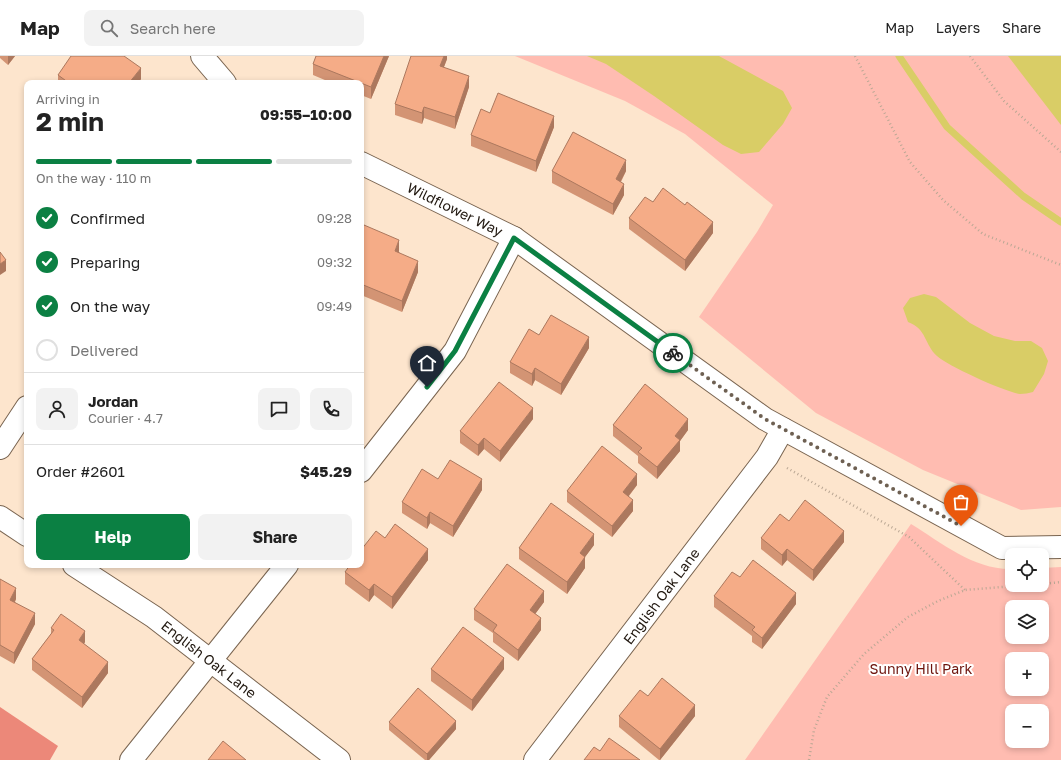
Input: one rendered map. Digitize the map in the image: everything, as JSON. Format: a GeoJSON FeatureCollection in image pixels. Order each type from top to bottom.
{"type":"FeatureCollection","features":[{"type":"Feature","properties":{"kind":"street"},"geometry":{"type":"LineString","coordinates":[[202,56],[222,80]]}},
{"type":"Feature","properties":{"kind":"street","name":"Wildflower Way"},"geometry":{"type":"LineString","coordinates":[[364,164],[514,238],[765,419],[1002,548],[1061,547]]}},
{"type":"Feature","properties":{"kind":"street"},"geometry":{"type":"LineString","coordinates":[[364,467],[455,351],[514,238]]}},
{"type":"Feature","properties":{"kind":"street"},"geometry":{"type":"LineString","coordinates":[[0,448],[24,412]]}},
{"type":"Feature","properties":{"kind":"street","name":"English Oak Lane"},"geometry":{"type":"LineString","coordinates":[[535,760],[767,457],[784,429]]}},
{"type":"Feature","properties":{"kind":"street"},"geometry":{"type":"LineString","coordinates":[[0,517],[24,532]]}},
{"type":"Feature","properties":{"kind":"street","name":"English Oak Lane"},"geometry":{"type":"LineString","coordinates":[[79,568],[154,616],[339,760]]}},
{"type":"Feature","properties":{"kind":"street"},"geometry":{"type":"LineString","coordinates":[[131,760],[285,568]]}},
{"type":"Feature","properties":{"kind":"path"},"geometry":{"type":"LineString","coordinates":[[855,56],[910,162],[943,200],[983,234],[1061,265]]}},
{"type":"Feature","properties":{"kind":"path"},"geometry":{"type":"LineString","coordinates":[[970,56],[1004,101],[1061,152]]}},
{"type":"Feature","properties":{"kind":"path"},"geometry":{"type":"LineString","coordinates":[[767,457],[909,537],[965,590]]}},
{"type":"Feature","properties":{"kind":"path"},"geometry":{"type":"LineString","coordinates":[[1049,583],[1061,582]]}},
{"type":"Feature","properties":{"kind":"path"},"geometry":{"type":"LineString","coordinates":[[810,760],[814,730],[827,698],[864,654],[908,617],[938,601],[965,590],[1005,587]]}},
{"type":"Feature","properties":{"kind":"green space"},"geometry":{"type":"Polygon","coordinates":[[[515,56],[1061,56],[1061,507],[1021,510],[923,470],[816,413],[699,317],[757,232],[773,205],[685,134],[625,101],[515,56]]]}},
{"type":"Feature","properties":{"kind":"green space","name":"Sunny Hill Park"},"geometry":{"type":"Polygon","coordinates":[[[911,524],[959,554],[985,565],[1005,568],[1005,592],[1049,592],[1049,568],[1061,567],[1061,760],[745,760],[911,524]]]}},
{"type":"Feature","properties":{"kind":"shaded area"},"geometry":{"type":"Polygon","coordinates":[[[587,56],[719,56],[783,91],[792,108],[783,124],[759,152],[741,154],[723,145],[606,64],[587,56]]]}},
{"type":"Feature","properties":{"kind":"shaded area"},"geometry":{"type":"Polygon","coordinates":[[[1008,56],[1061,56],[1061,125],[1008,56]]]}},
{"type":"Feature","properties":{"kind":"shaded area"},"geometry":{"type":"Polygon","coordinates":[[[924,294],[936,297],[970,323],[994,336],[1015,341],[1031,341],[1042,348],[1048,361],[1044,374],[1033,392],[1020,394],[1002,389],[964,372],[937,356],[919,329],[908,322],[903,308],[910,298],[924,294]]]}},
{"type":"Feature","properties":{"kind":"shaded area"},"geometry":{"type":"Polygon","coordinates":[[[0,707],[58,746],[50,760],[0,760],[0,707]]]}},
{"type":"Feature","properties":{"kind":"building"},"geometry":{"type":"Polygon","coordinates":[[[71,56],[124,56],[141,68],[131,80],[65,80],[58,75],[71,56]]]}},
{"type":"Feature","properties":{"kind":"building"},"geometry":{"type":"Polygon","coordinates":[[[316,56],[384,56],[371,87],[364,84],[364,80],[353,80],[313,64],[316,56]]]}},
{"type":"Feature","properties":{"kind":"building"},"geometry":{"type":"Polygon","coordinates":[[[411,56],[444,56],[440,66],[469,76],[455,117],[424,107],[422,113],[395,104],[411,56]]]}},
{"type":"Feature","properties":{"kind":"building"},"geometry":{"type":"Polygon","coordinates":[[[498,93],[554,116],[536,161],[471,135],[481,109],[490,113],[498,93]]]}},
{"type":"Feature","properties":{"kind":"building"},"geometry":{"type":"Polygon","coordinates":[[[573,132],[626,160],[616,179],[624,184],[613,204],[552,171],[573,132]]]}},
{"type":"Feature","properties":{"kind":"building"},"geometry":{"type":"Polygon","coordinates":[[[663,188],[685,205],[687,202],[713,222],[685,260],[629,218],[645,197],[653,202],[663,188]]]}},
{"type":"Feature","properties":{"kind":"building"},"geometry":{"type":"Polygon","coordinates":[[[364,225],[399,240],[395,251],[418,261],[402,301],[364,285],[364,225]]]}},
{"type":"Feature","properties":{"kind":"building"},"geometry":{"type":"Polygon","coordinates":[[[0,252],[6,260],[0,264],[0,252]]]}},
{"type":"Feature","properties":{"kind":"building"},"geometry":{"type":"Polygon","coordinates":[[[551,315],[589,337],[561,384],[535,368],[532,374],[510,362],[529,329],[539,335],[551,315]]]}},
{"type":"Feature","properties":{"kind":"building"},"geometry":{"type":"Polygon","coordinates":[[[499,382],[533,408],[500,451],[484,438],[478,445],[460,431],[499,382]]]}},
{"type":"Feature","properties":{"kind":"building"},"geometry":{"type":"Polygon","coordinates":[[[645,384],[688,419],[675,436],[680,440],[657,467],[638,452],[642,448],[613,425],[645,384]]]}},
{"type":"Feature","properties":{"kind":"building"},"geometry":{"type":"Polygon","coordinates":[[[602,446],[637,474],[623,492],[633,500],[612,526],[567,491],[602,446]]]}},
{"type":"Feature","properties":{"kind":"building"},"geometry":{"type":"Polygon","coordinates":[[[450,460],[482,479],[453,526],[430,512],[427,518],[402,502],[422,469],[438,479],[450,460]]]}},
{"type":"Feature","properties":{"kind":"building"},"geometry":{"type":"Polygon","coordinates":[[[805,500],[844,531],[813,570],[787,549],[782,555],[761,538],[780,514],[789,521],[805,500]]]}},
{"type":"Feature","properties":{"kind":"building"},"geometry":{"type":"Polygon","coordinates":[[[551,503],[594,534],[580,553],[585,557],[567,582],[519,548],[551,503]]]}},
{"type":"Feature","properties":{"kind":"building"},"geometry":{"type":"Polygon","coordinates":[[[395,524],[428,549],[392,597],[374,584],[369,590],[345,572],[348,568],[364,568],[364,546],[376,531],[385,538],[395,524]]]}},
{"type":"Feature","properties":{"kind":"building"},"geometry":{"type":"Polygon","coordinates":[[[753,560],[796,593],[762,638],[752,630],[755,627],[714,596],[732,572],[740,577],[753,560]]]}},
{"type":"Feature","properties":{"kind":"building"},"geometry":{"type":"Polygon","coordinates":[[[507,564],[544,591],[530,610],[541,618],[518,650],[493,631],[497,625],[474,609],[507,564]]]}},
{"type":"Feature","properties":{"kind":"building"},"geometry":{"type":"Polygon","coordinates":[[[0,579],[16,588],[10,600],[35,613],[14,653],[0,645],[0,579]]]}},
{"type":"Feature","properties":{"kind":"building"},"geometry":{"type":"Polygon","coordinates":[[[61,614],[85,631],[79,640],[108,662],[82,697],[32,659],[54,630],[51,628],[61,614]]]}},
{"type":"Feature","properties":{"kind":"building"},"geometry":{"type":"Polygon","coordinates":[[[463,627],[504,658],[472,700],[431,669],[463,627]]]}},
{"type":"Feature","properties":{"kind":"building"},"geometry":{"type":"Polygon","coordinates":[[[662,678],[695,705],[660,749],[619,716],[640,690],[648,696],[662,678]]]}},
{"type":"Feature","properties":{"kind":"building"},"geometry":{"type":"Polygon","coordinates":[[[418,688],[456,721],[427,754],[389,722],[418,688]]]}},
{"type":"Feature","properties":{"kind":"building"},"geometry":{"type":"Polygon","coordinates":[[[609,738],[640,760],[584,760],[594,747],[600,751],[609,738]]]}},
{"type":"Feature","properties":{"kind":"building"},"geometry":{"type":"Polygon","coordinates":[[[223,741],[246,760],[208,760],[223,741]]]}},
{"type":"Feature","properties":{"kind":"waterway"},"geometry":{"type":"LineString","coordinates":[[899,56],[947,127],[1023,196],[1061,222]]}},
{"type":"Feature","properties":{"kind":"way so far"},"geometry":{"type":"LineString","coordinates":[[673,353],[765,419],[961,526]]}},
{"type":"Feature","properties":{"kind":"route"},"geometry":{"type":"LineString","coordinates":[[427,387],[455,351],[514,238],[673,353]]}}]}
